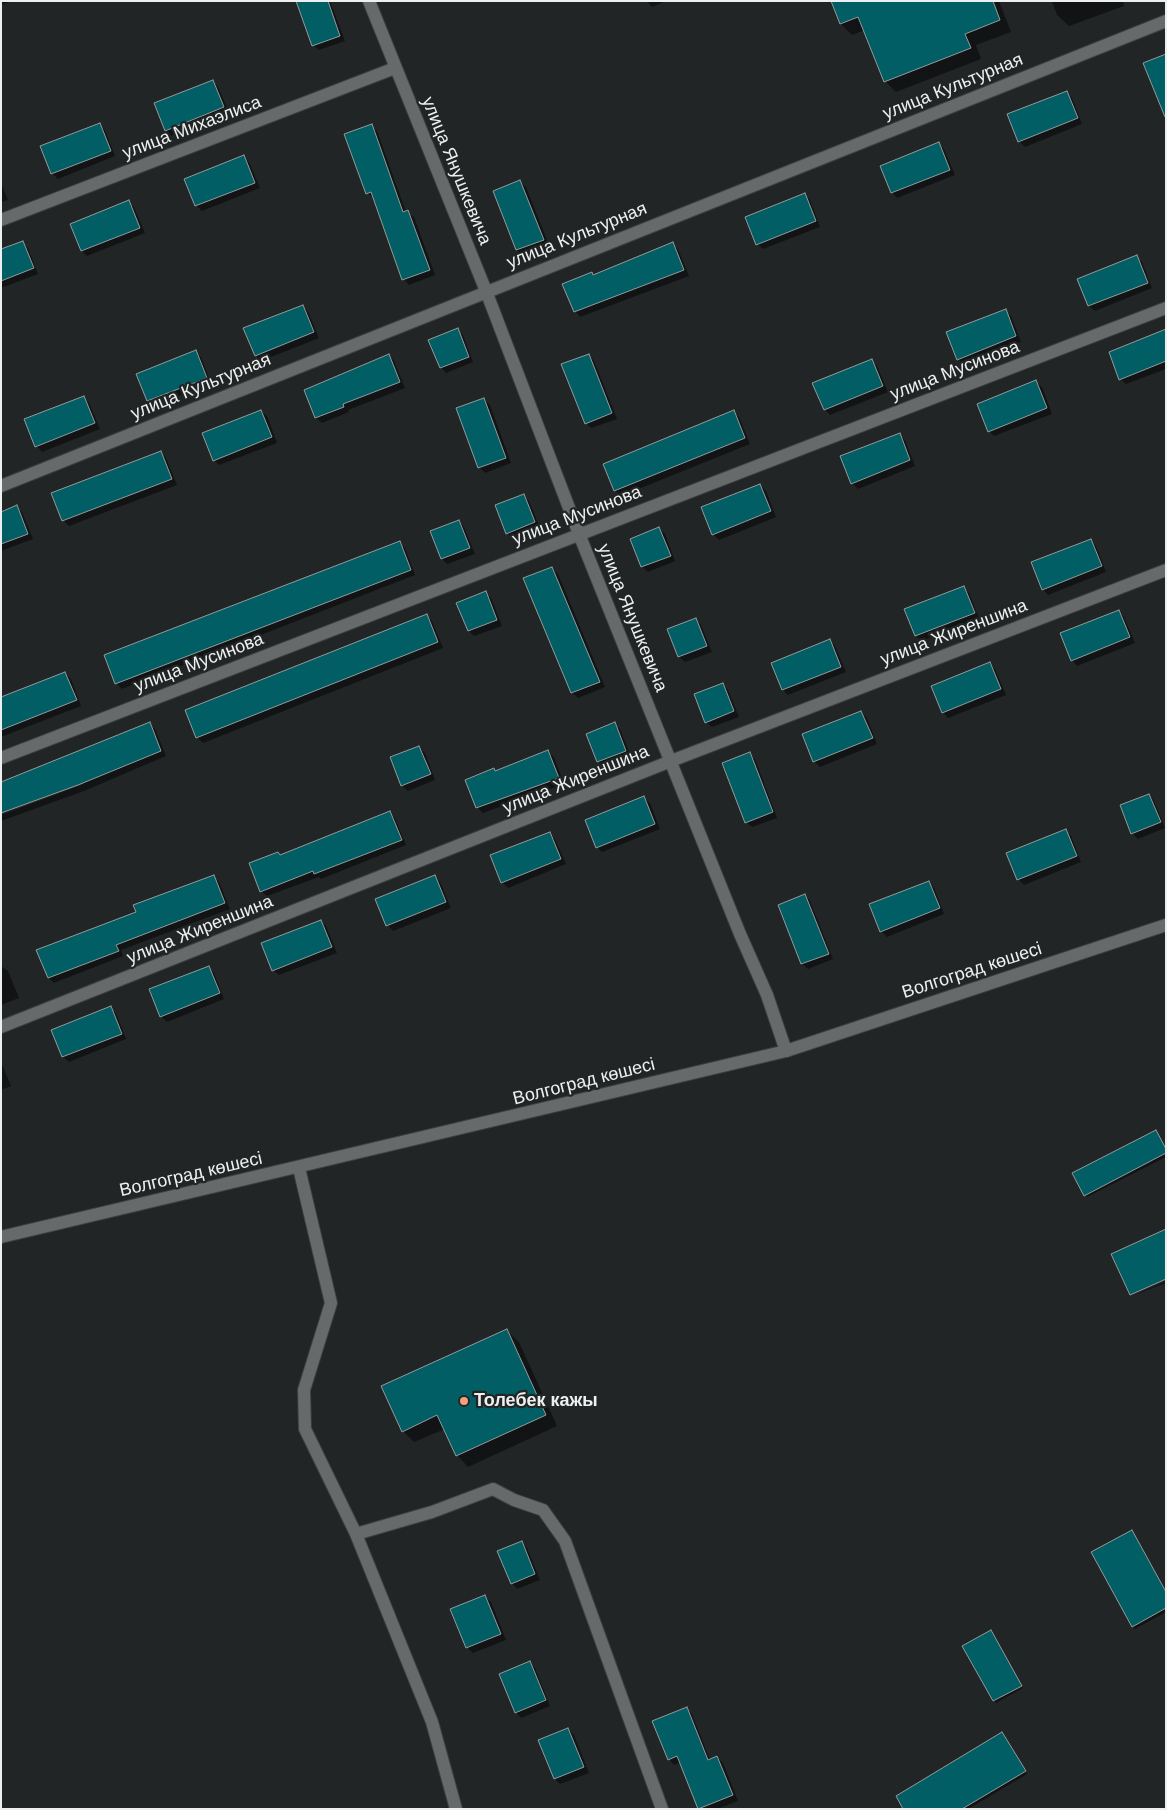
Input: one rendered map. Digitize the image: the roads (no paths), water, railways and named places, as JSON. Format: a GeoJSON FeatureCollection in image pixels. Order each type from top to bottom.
{"type":"FeatureCollection","features":[{"type":"Feature","properties":{"kind":"street","name":"улица Янушкевича"},"geometry":{"type":"LineString","coordinates":[[369,1],[486,291],[579,534],[766,995],[786,1051]]}},
{"type":"Feature","properties":{"kind":"street","name":"улица Культурная"},"geometry":{"type":"LineString","coordinates":[[1,486],[1166,21]]}},
{"type":"Feature","properties":{"kind":"street","name":"улица Михаэлиса"},"geometry":{"type":"LineString","coordinates":[[1,220],[395,68]]}},
{"type":"Feature","properties":{"kind":"street","name":"улица Мусинова"},"geometry":{"type":"LineString","coordinates":[[1,758],[1166,308]]}},
{"type":"Feature","properties":{"kind":"street","name":"улица Жиреншина"},"geometry":{"type":"LineString","coordinates":[[1,1028],[671,762],[1166,570]]}},
{"type":"Feature","properties":{"kind":"street","name":"Волгоград көшесі"},"geometry":{"type":"LineString","coordinates":[[1,1237],[299,1168],[786,1051],[1166,925]]}},
{"type":"Feature","properties":{"kind":"street"},"geometry":{"type":"LineString","coordinates":[[299,1168],[331,1303],[304,1390],[306,1429],[356,1534],[432,1722],[456,1809]]}},
{"type":"Feature","properties":{"kind":"street"},"geometry":{"type":"LineString","coordinates":[[356,1534],[432,1512],[493,1489],[514,1500],[543,1510],[565,1541],[662,1809]]}},
{"type":"Feature","properties":{"kind":"place","name":"Толебек кажы"},"geometry":{"type":"Point","coordinates":[464,1401]}}]}
